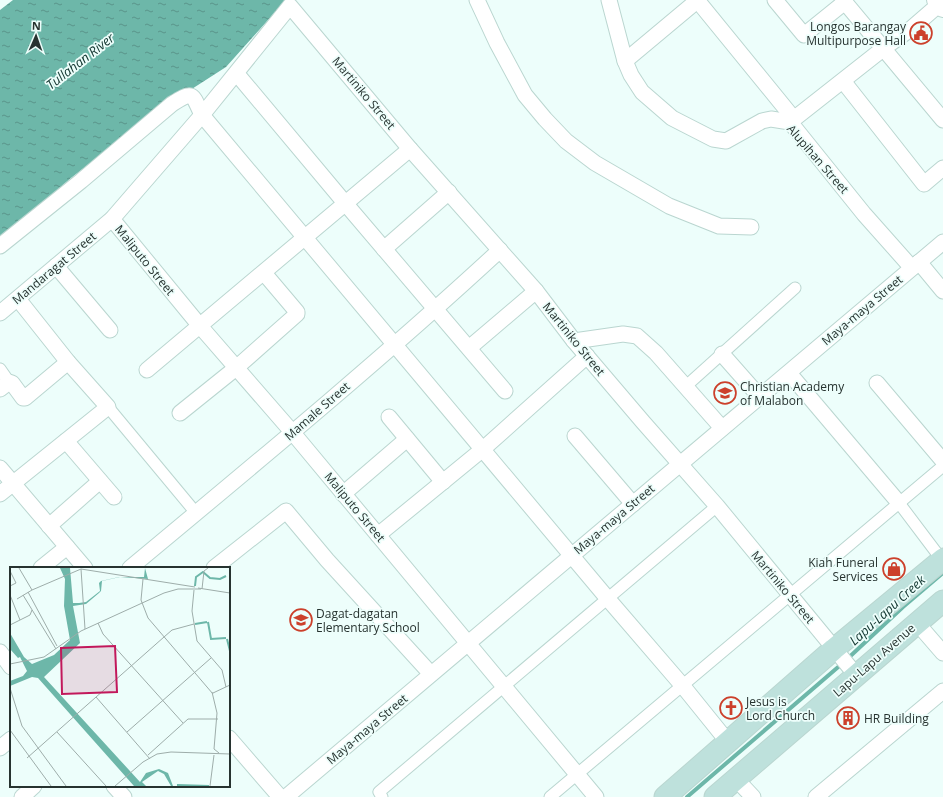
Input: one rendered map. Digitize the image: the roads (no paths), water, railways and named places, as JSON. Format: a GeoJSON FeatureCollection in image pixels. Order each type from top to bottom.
{"type":"FeatureCollection","features":[{"type":"Feature","properties":{"kind":"main road","name":"Lapu-Lapu Avenue"},"geometry":{"type":"LineString","coordinates":[[715,797],[736,779],[942,560]]}},
{"type":"Feature","properties":{"kind":"main road","name":"Lapu-Lapu Avenue"},"geometry":{"type":"LineString","coordinates":[[665,797],[728,742],[846,662],[917,623],[943,601]]}},
{"type":"Feature","properties":{"kind":"street"},"geometry":{"type":"LineString","coordinates":[[477,0],[497,43],[525,95],[544,119],[566,141],[595,163],[669,206],[719,226],[751,227]]}},
{"type":"Feature","properties":{"kind":"street","name":"Alupihan Street"},"geometry":{"type":"LineString","coordinates":[[609,0],[625,61],[631,75],[642,92],[672,118],[713,139],[726,141],[762,121],[771,119],[791,121],[864,214],[943,291]]}},
{"type":"Feature","properties":{"kind":"street"},"geometry":{"type":"LineString","coordinates":[[625,61],[697,0],[790,114],[791,121],[884,48],[912,28],[941,3]]}},
{"type":"Feature","properties":{"kind":"street"},"geometry":{"type":"LineString","coordinates":[[775,0],[804,35],[844,1],[943,120]]}},
{"type":"Feature","properties":{"kind":"street","name":"Mandaragat Street"},"geometry":{"type":"LineString","coordinates":[[0,313],[112,219],[237,74],[290,6]]}},
{"type":"Feature","properties":{"kind":"street","name":"Martiniko Street"},"geometry":{"type":"LineString","coordinates":[[290,6],[410,149],[536,291],[574,341],[717,506],[846,662]]}},
{"type":"Feature","properties":{"kind":"street"},"geometry":{"type":"LineString","coordinates":[[237,74],[505,391]]}},
{"type":"Feature","properties":{"kind":"street"},"geometry":{"type":"LineString","coordinates":[[843,81],[924,184],[943,168]]}},
{"type":"Feature","properties":{"kind":"street"},"geometry":{"type":"LineString","coordinates":[[0,246],[81,181],[172,104],[190,95],[194,97],[202,115],[608,599],[682,685],[728,742]]}},
{"type":"Feature","properties":{"kind":"street"},"geometry":{"type":"LineString","coordinates":[[147,370],[306,238],[345,203],[410,149]]}},
{"type":"Feature","properties":{"kind":"street"},"geometry":{"type":"LineString","coordinates":[[384,249],[449,192]]}},
{"type":"Feature","properties":{"kind":"street","name":"Maliputo Street"},"geometry":{"type":"LineString","coordinates":[[112,219],[200,326],[293,433],[596,797]]}},
{"type":"Feature","properties":{"kind":"street","name":"Maya-maya Street"},"geometry":{"type":"LineString","coordinates":[[286,797],[943,242]]}},
{"type":"Feature","properties":{"kind":"street","name":"Mamale Street"},"geometry":{"type":"LineString","coordinates":[[131,567],[293,433],[436,309],[500,250]]}},
{"type":"Feature","properties":{"kind":"street"},"geometry":{"type":"LineString","coordinates":[[56,266],[110,330]]}},
{"type":"Feature","properties":{"kind":"street"},"geometry":{"type":"LineString","coordinates":[[180,413],[236,368],[298,313],[264,273]]}},
{"type":"Feature","properties":{"kind":"street"},"geometry":{"type":"LineString","coordinates":[[686,387],[795,288]]}},
{"type":"Feature","properties":{"kind":"street"},"geometry":{"type":"LineString","coordinates":[[469,348],[536,291]]}},
{"type":"Feature","properties":{"kind":"street"},"geometry":{"type":"LineString","coordinates":[[18,299],[68,362],[108,407],[196,513]]}},
{"type":"Feature","properties":{"kind":"street"},"geometry":{"type":"LineString","coordinates":[[574,341],[623,334],[637,336],[656,354],[722,428]]}},
{"type":"Feature","properties":{"kind":"street"},"geometry":{"type":"LineString","coordinates":[[722,354],[760,397]]}},
{"type":"Feature","properties":{"kind":"street"},"geometry":{"type":"LineString","coordinates":[[378,535],[483,449],[587,356]]}},
{"type":"Feature","properties":{"kind":"street"},"geometry":{"type":"LineString","coordinates":[[0,369],[4,385],[12,383],[23,398],[25,398],[68,362]]}},
{"type":"Feature","properties":{"kind":"street"},"geometry":{"type":"LineString","coordinates":[[789,373],[899,503],[942,560]]}},
{"type":"Feature","properties":{"kind":"street"},"geometry":{"type":"LineString","coordinates":[[877,382],[943,461]]}},
{"type":"Feature","properties":{"kind":"street"},"geometry":{"type":"LineString","coordinates":[[0,494],[108,407]]}},
{"type":"Feature","properties":{"kind":"street"},"geometry":{"type":"LineString","coordinates":[[389,417],[443,482]]}},
{"type":"Feature","properties":{"kind":"street"},"geometry":{"type":"LineString","coordinates":[[575,436],[633,504]]}},
{"type":"Feature","properties":{"kind":"street"},"geometry":{"type":"LineString","coordinates":[[343,494],[407,439]]}},
{"type":"Feature","properties":{"kind":"street"},"geometry":{"type":"LineString","coordinates":[[66,441],[114,497]]}},
{"type":"Feature","properties":{"kind":"street"},"geometry":{"type":"LineString","coordinates":[[550,797],[943,466]]}},
{"type":"Feature","properties":{"kind":"street"},"geometry":{"type":"LineString","coordinates":[[0,468],[84,567]]}},
{"type":"Feature","properties":{"kind":"street"},"geometry":{"type":"LineString","coordinates":[[49,526],[100,481]]}},
{"type":"Feature","properties":{"kind":"street"},"geometry":{"type":"LineString","coordinates":[[382,797],[379,792],[505,688],[717,506]]}},
{"type":"Feature","properties":{"kind":"street"},"geometry":{"type":"LineString","coordinates":[[215,567],[286,511],[327,560],[431,674]]}},
{"type":"Feature","properties":{"kind":"street"},"geometry":{"type":"LineString","coordinates":[[42,567],[67,547]]}},
{"type":"Feature","properties":{"kind":"street"},"geometry":{"type":"LineString","coordinates":[[917,623],[943,653]]}},
{"type":"Feature","properties":{"kind":"street"},"geometry":{"type":"LineString","coordinates":[[0,652],[8,668]]}},
{"type":"Feature","properties":{"kind":"street"},"geometry":{"type":"LineString","coordinates":[[816,797],[943,691]]}},
{"type":"Feature","properties":{"kind":"street"},"geometry":{"type":"LineString","coordinates":[[230,739],[280,797]]}},
{"type":"Feature","properties":{"kind":"street"},"geometry":{"type":"LineString","coordinates":[[0,748],[10,740]]}},
{"type":"Feature","properties":{"kind":"street"},"geometry":{"type":"LineString","coordinates":[[736,779],[753,797]]}},
{"type":"Feature","properties":{"kind":"street"},"geometry":{"type":"LineString","coordinates":[[22,797],[33,787]]}},
{"type":"Feature","properties":{"kind":"street"},"geometry":{"type":"LineString","coordinates":[[115,787],[124,797]]}},
{"type":"Feature","properties":{"kind":"water","name":"Tullahan River"},"geometry":{"type":"Polygon","coordinates":[[[13,0],[286,0],[226,67],[156,112],[71,178],[0,240],[0,10],[13,0]]]}},
{"type":"Feature","properties":{"kind":"waterway","name":"Lapu-Lapu Creek"},"geometry":{"type":"LineString","coordinates":[[687,797],[844,662],[903,607],[943,573]]}},
{"type":"Feature","properties":{"kind":"place","name":"Longos Barangay Multipurpose Hall"},"geometry":{"type":"Point","coordinates":[921,33]}},
{"type":"Feature","properties":{"kind":"place","name":"Christian Academy of Malabon"},"geometry":{"type":"Point","coordinates":[725,393]}},
{"type":"Feature","properties":{"kind":"place","name":"Kiah Funeral Services"},"geometry":{"type":"Point","coordinates":[894,569]}},
{"type":"Feature","properties":{"kind":"place","name":"Dagat-dagatan Elementary School"},"geometry":{"type":"Point","coordinates":[301,620]}},
{"type":"Feature","properties":{"kind":"place","name":"Jesus is Lord Church"},"geometry":{"type":"Point","coordinates":[731,708]}},
{"type":"Feature","properties":{"kind":"place","name":"HR Building"},"geometry":{"type":"Point","coordinates":[848,718]}}]}
